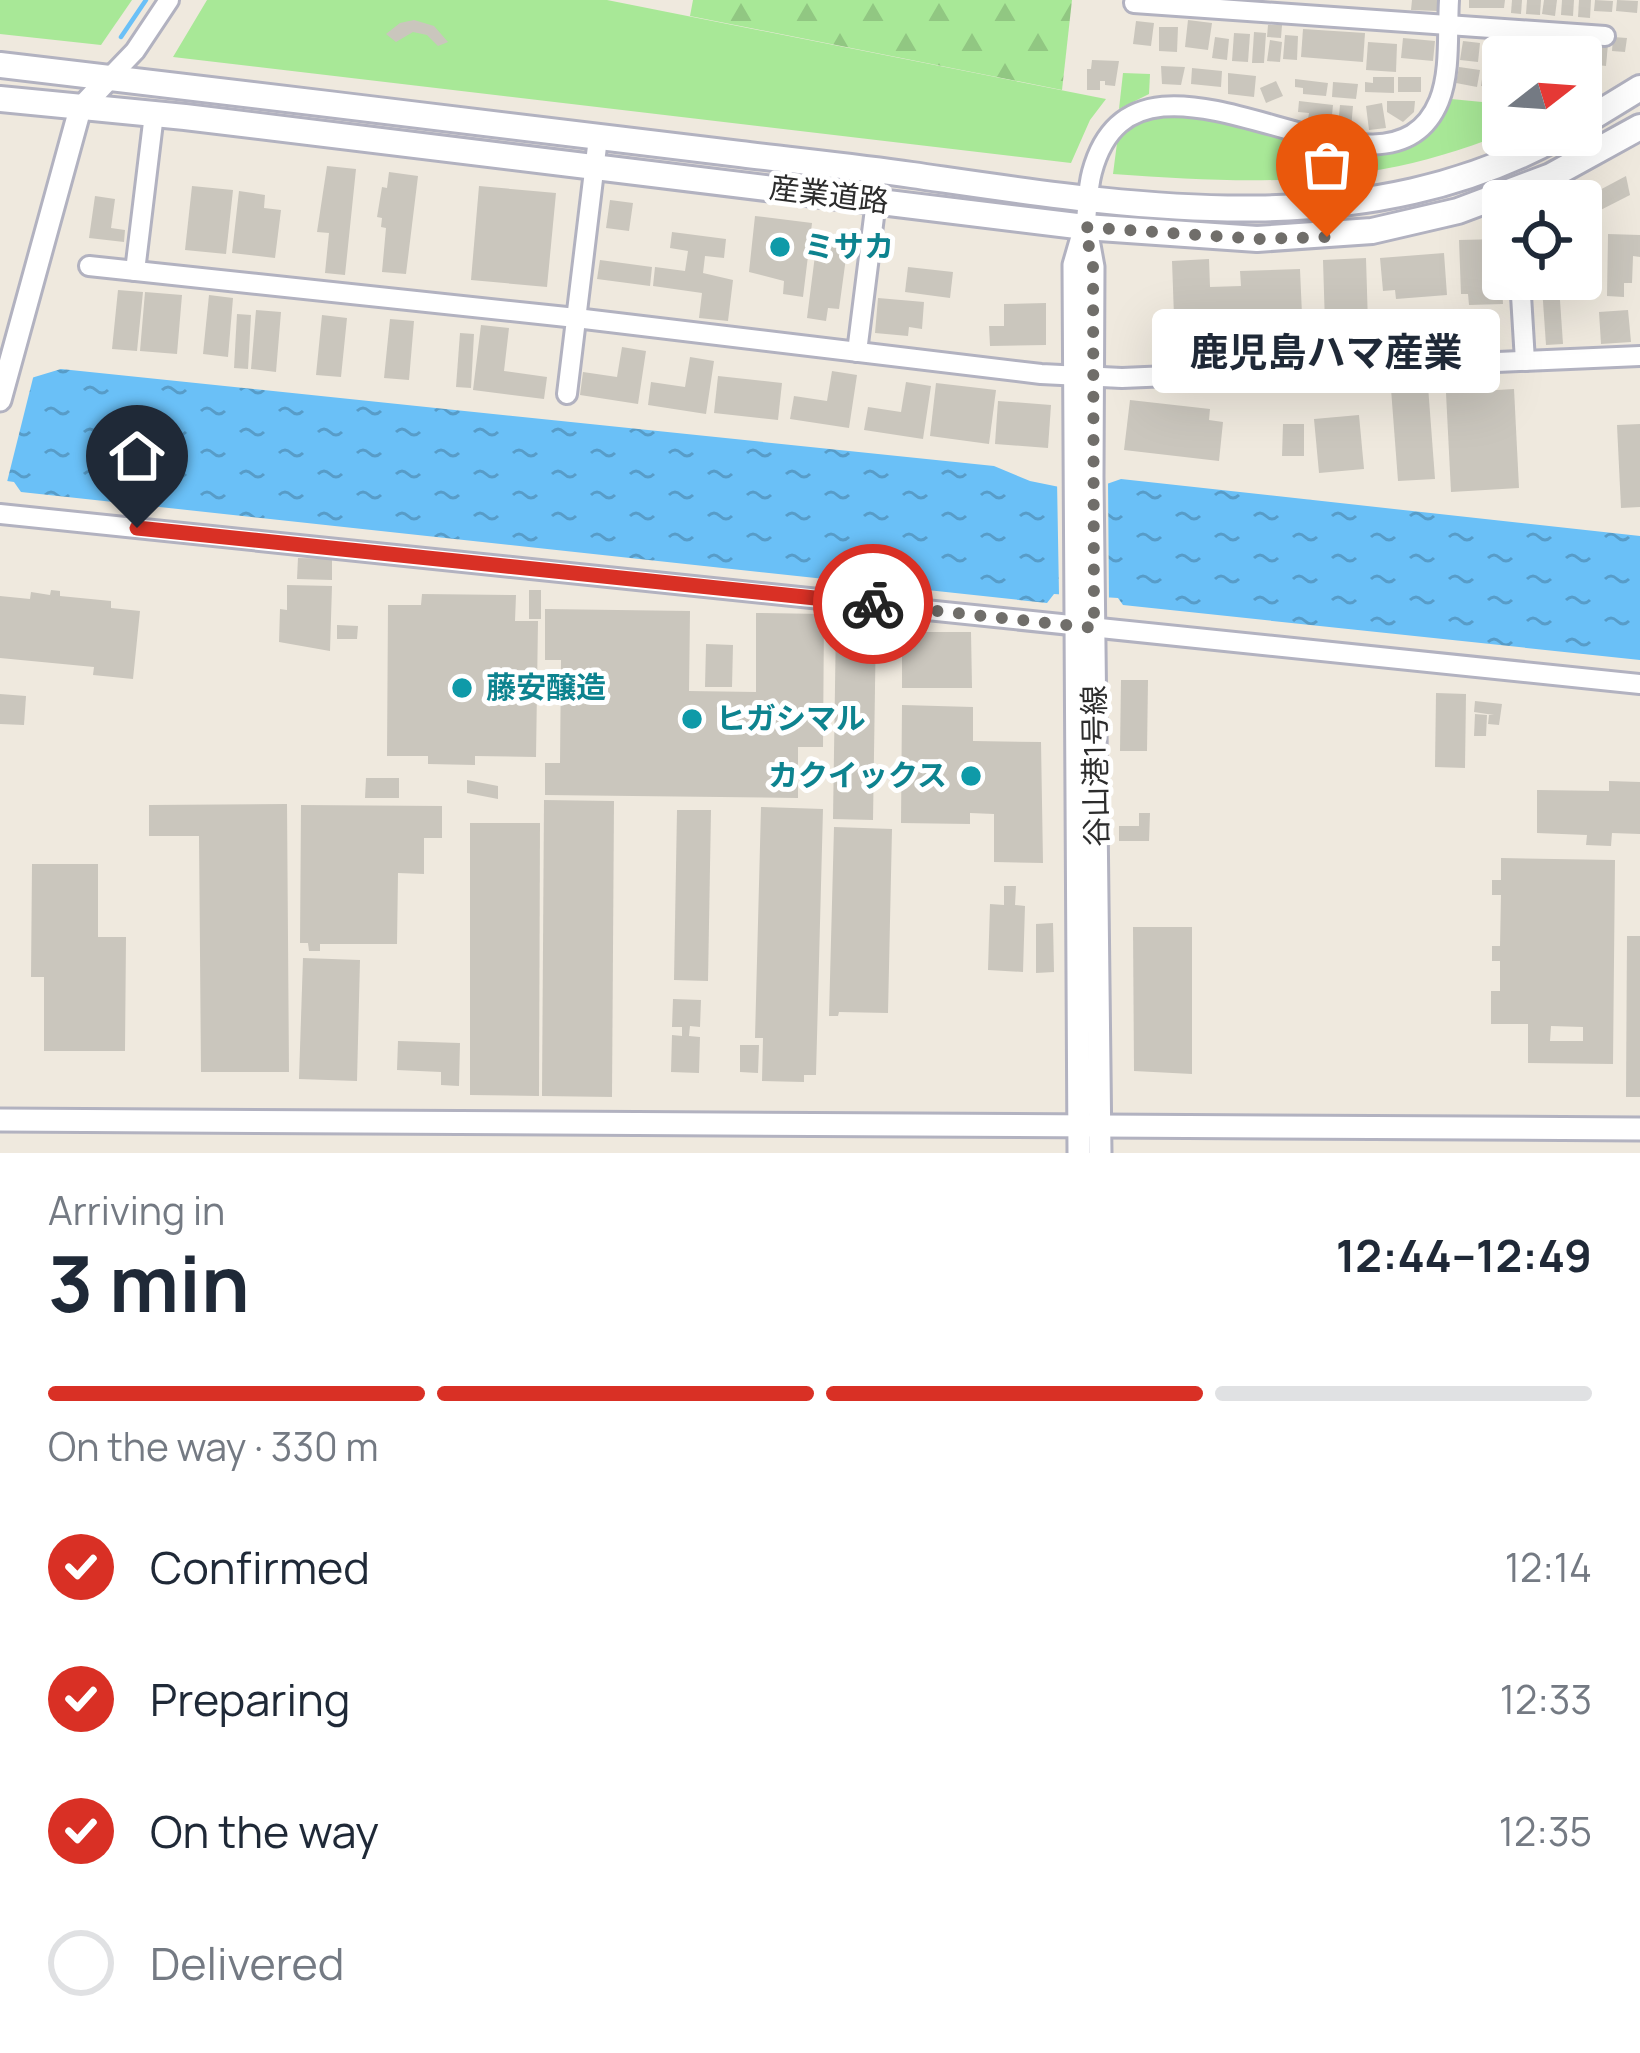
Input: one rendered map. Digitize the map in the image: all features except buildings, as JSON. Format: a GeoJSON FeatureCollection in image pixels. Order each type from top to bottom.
{"type":"FeatureCollection","features":[{"type":"Feature","properties":{"kind":"main road","name":"産業道路"},"geometry":{"type":"LineString","coordinates":[[0,65],[1089,200],[1251,211],[1404,194],[1517,156]]}},
{"type":"Feature","properties":{"kind":"main road"},"geometry":{"type":"LineString","coordinates":[[1602,111],[1640,88]]}},
{"type":"Feature","properties":{"kind":"main road","name":"産業道路"},"geometry":{"type":"LineString","coordinates":[[0,99],[1085,227],[1258,239],[1327,237],[1414,223],[1482,205]]}},
{"type":"Feature","properties":{"kind":"main road","name":"産業道路"},"geometry":{"type":"LineString","coordinates":[[1543,180],[1640,127]]}},
{"type":"Feature","properties":{"kind":"street"},"geometry":{"type":"LineString","coordinates":[[0,400],[80,109],[135,51],[169,0]]}},
{"type":"Feature","properties":{"kind":"street"},"geometry":{"type":"LineString","coordinates":[[1085,227],[1091,173],[1111,134],[1132,112],[1157,102],[1193,103],[1354,142],[1383,144],[1412,134],[1438,100],[1449,0]]}},
{"type":"Feature","properties":{"kind":"street"},"geometry":{"type":"LineString","coordinates":[[1134,3],[1605,36]]}},
{"type":"Feature","properties":{"kind":"street"},"geometry":{"type":"LineString","coordinates":[[135,271],[154,114]]}},
{"type":"Feature","properties":{"kind":"street"},"geometry":{"type":"LineString","coordinates":[[567,394],[598,138]]}},
{"type":"Feature","properties":{"kind":"street"},"geometry":{"type":"LineString","coordinates":[[856,352],[875,201]]}},
{"type":"Feature","properties":{"kind":"street","name":"谷山港1号線"},"geometry":{"type":"LineString","coordinates":[[1085,227],[1093,267],[1083,376],[1082,476],[1089,1126],[1100,1153]]}},
{"type":"Feature","properties":{"kind":"street"},"geometry":{"type":"LineString","coordinates":[[89,266],[1083,376],[1640,356]]}},
{"type":"Feature","properties":{"kind":"street"},"geometry":{"type":"LineString","coordinates":[[1521,300],[1525,361]]}},
{"type":"Feature","properties":{"kind":"street"},"geometry":{"type":"LineString","coordinates":[[0,514],[1640,684]]}},
{"type":"Feature","properties":{"kind":"street"},"geometry":{"type":"LineString","coordinates":[[0,1120],[1640,1129]]}},
{"type":"Feature","properties":{"kind":"street","name":"谷山港1号線"},"geometry":{"type":"LineString","coordinates":[[1078,1153],[1089,1126]]}},
{"type":"Feature","properties":{"kind":"green space"},"geometry":{"type":"Polygon","coordinates":[[[0,0],[132,0],[101,45],[0,34],[0,0]]]}},
{"type":"Feature","properties":{"kind":"green space"},"geometry":{"type":"Polygon","coordinates":[[[207,0],[607,0],[1106,99],[1090,120],[1071,163],[173,57],[207,0]]]}},
{"type":"Feature","properties":{"kind":"green space"},"geometry":{"type":"Polygon","coordinates":[[[693,0],[1072,0],[1062,90],[690,16],[693,0]]]}},
{"type":"Feature","properties":{"kind":"green space"},"geometry":{"type":"Polygon","coordinates":[[[1123,73],[1150,74],[1149,94],[1119,109],[1123,73]]]}},
{"type":"Feature","properties":{"kind":"green space"},"geometry":{"type":"Polygon","coordinates":[[[1451,99],[1482,102],[1482,142],[1404,165],[1263,180],[1113,174],[1117,143],[1128,129],[1168,109],[1352,150],[1388,152],[1427,134],[1451,99]]]}},
{"type":"Feature","properties":{"kind":"water"},"geometry":{"type":"Polygon","coordinates":[[[61,369],[994,466],[1030,481],[1084,492],[1121,479],[1640,536],[1640,660],[1123,605],[1118,598],[1054,594],[1047,603],[21,492],[14,482],[0,480],[18,382],[61,369]]]}},
{"type":"Feature","properties":{"kind":"pier"},"geometry":{"type":"Polygon","coordinates":[[[35,370],[7,482],[0,482],[0,371],[18,376],[35,370]]]}},
{"type":"Feature","properties":{"kind":"pier"},"geometry":{"type":"Polygon","coordinates":[[[1057,480],[1084,486],[1108,481],[1109,601],[1059,595],[1057,480]]]}},
{"type":"Feature","properties":{"kind":"waterway"},"geometry":{"type":"LineString","coordinates":[[121,37],[146,0]]}},
{"type":"Feature","properties":{"kind":"way so far"},"geometry":{"type":"LineString","coordinates":[[873,604],[1094,628],[1093,267],[1085,227],[1258,239],[1327,237]]}},
{"type":"Feature","properties":{"kind":"place","name":"鹿児島ハマ産業"},"geometry":{"type":"Point","coordinates":[1327,237]}},
{"type":"Feature","properties":{"kind":"place","name":"ミサカ"},"geometry":{"type":"Point","coordinates":[780,247]}},
{"type":"Feature","properties":{"kind":"place","name":"藤安醸造"},"geometry":{"type":"Point","coordinates":[462,688]}},
{"type":"Feature","properties":{"kind":"place","name":"ヒガシマル"},"geometry":{"type":"Point","coordinates":[692,719]}},
{"type":"Feature","properties":{"kind":"place","name":"カクイックス"},"geometry":{"type":"Point","coordinates":[971,776]}},
{"type":"Feature","properties":{"kind":"route"},"geometry":{"type":"LineString","coordinates":[[137,528],[873,604]]}}]}
